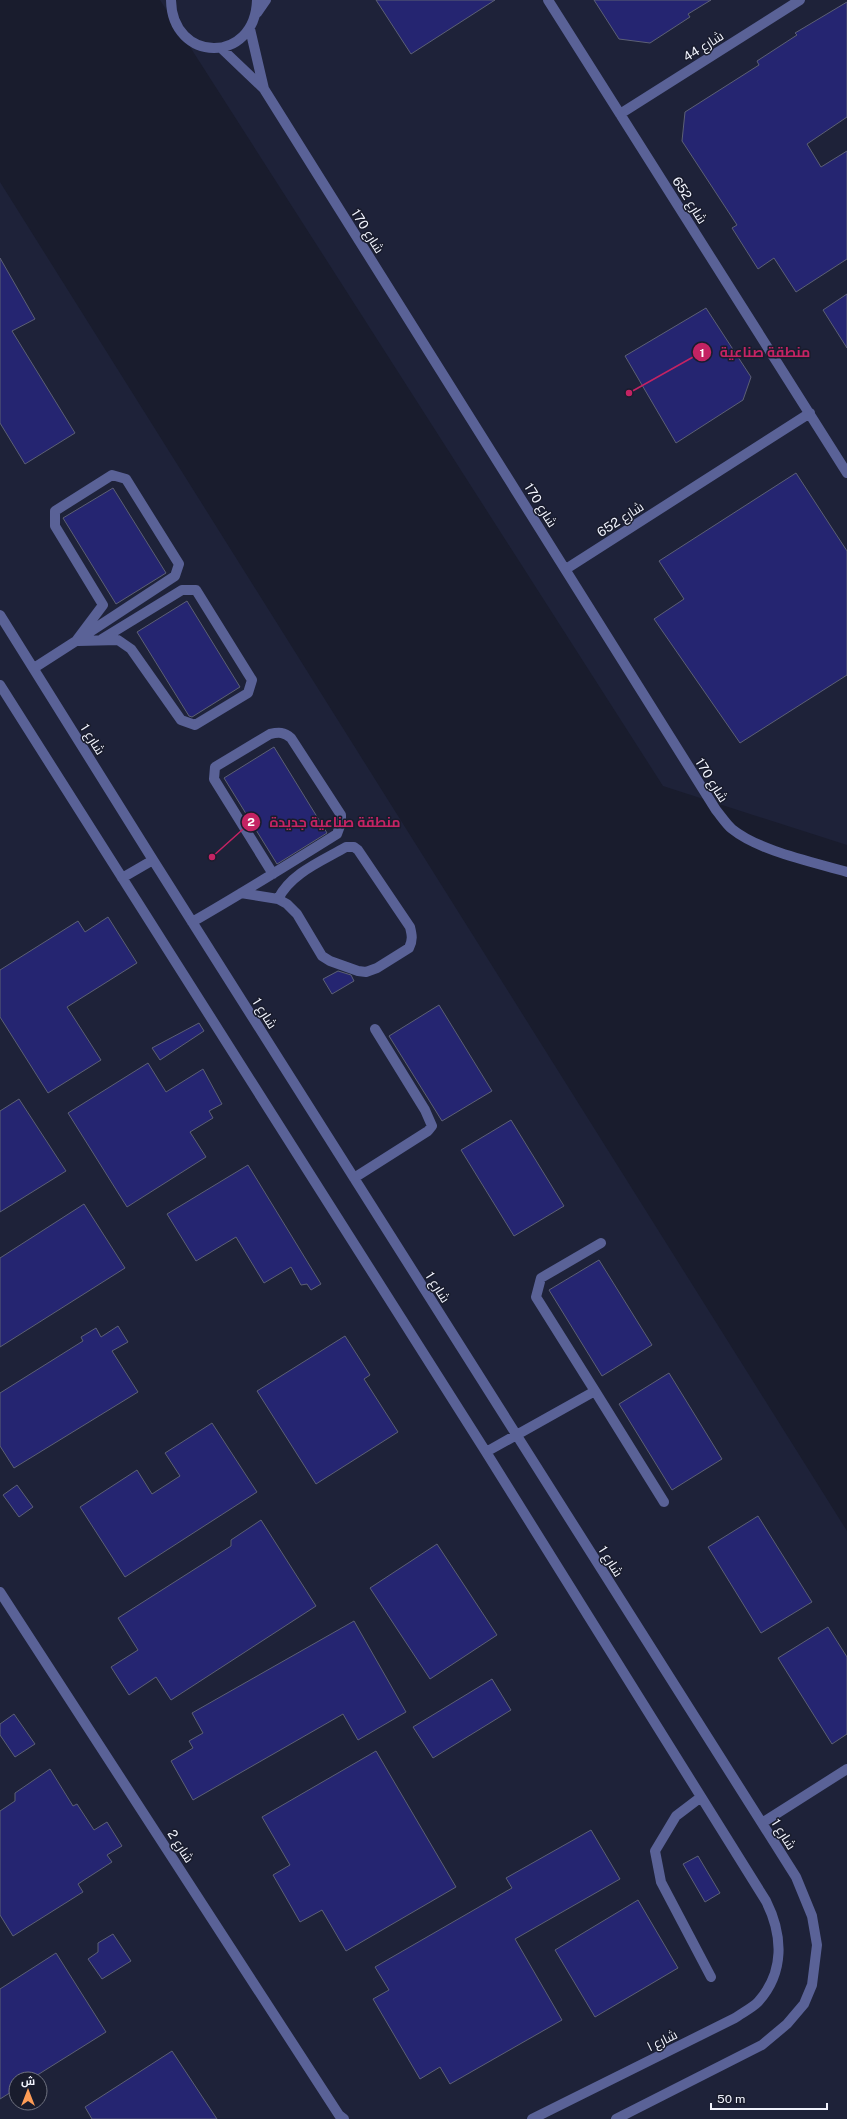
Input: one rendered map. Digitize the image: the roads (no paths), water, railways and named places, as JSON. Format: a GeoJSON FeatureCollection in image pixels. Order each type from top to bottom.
{"type":"FeatureCollection","features":[{"type":"Feature","properties":{"kind":"street"},"geometry":{"type":"LineString","coordinates":[[171,0],[172,13],[178,29],[190,40],[205,47],[221,48],[242,38],[250,29],[257,13],[266,0]]}},
{"type":"Feature","properties":{"kind":"street"},"geometry":{"type":"LineString","coordinates":[[257,0],[257,13]]}},
{"type":"Feature","properties":{"kind":"street","name":"شارع 652"},"geometry":{"type":"LineString","coordinates":[[548,0],[847,473]]}},
{"type":"Feature","properties":{"kind":"street","name":"شارع 44"},"geometry":{"type":"LineString","coordinates":[[620,114],[800,0]]}},
{"type":"Feature","properties":{"kind":"street","name":"شارع 170"},"geometry":{"type":"LineString","coordinates":[[250,29],[264,90]]}},
{"type":"Feature","properties":{"kind":"street","name":"شارع 170"},"geometry":{"type":"LineString","coordinates":[[221,48],[264,90],[716,810],[732,828],[776,850],[847,872]]}},
{"type":"Feature","properties":{"kind":"street","name":"شارع 652"},"geometry":{"type":"LineString","coordinates":[[566,569],[810,413]]}},
{"type":"Feature","properties":{"kind":"street"},"geometry":{"type":"LineString","coordinates":[[34,668],[76,641],[175,576],[179,564],[126,480],[112,475],[55,512],[55,526],[103,605],[76,641]]}},
{"type":"Feature","properties":{"kind":"street"},"geometry":{"type":"LineString","coordinates":[[76,641],[102,639],[118,640],[131,650],[181,720],[195,724],[248,693],[252,680],[196,590],[182,590],[102,639]]}},
{"type":"Feature","properties":{"kind":"street","name":"شارع 1"},"geometry":{"type":"LineString","coordinates":[[0,615],[192,922],[796,1877],[812,1916],[817,1945],[812,1985],[804,2004],[787,2024],[762,2045],[616,2119]]}},
{"type":"Feature","properties":{"kind":"street"},"geometry":{"type":"LineString","coordinates":[[0,685],[486,1452],[701,1797],[676,1816],[655,1851],[661,1882],[711,1977]]}},
{"type":"Feature","properties":{"kind":"street"},"geometry":{"type":"LineString","coordinates":[[192,922],[241,894],[273,874],[337,834],[341,823],[341,815],[291,738],[286,734],[278,732],[270,734],[215,767],[213,774],[216,783],[273,874]]}},
{"type":"Feature","properties":{"kind":"street"},"geometry":{"type":"LineString","coordinates":[[241,894],[278,899],[287,904],[297,914],[322,956],[358,971],[366,972],[377,968],[409,948],[411,944],[413,937],[410,926],[358,850],[354,847],[346,847],[297,876],[282,891],[278,899]]}},
{"type":"Feature","properties":{"kind":"street"},"geometry":{"type":"LineString","coordinates":[[122,878],[153,860]]}},
{"type":"Feature","properties":{"kind":"street"},"geometry":{"type":"LineString","coordinates":[[354,1178],[428,1131],[432,1126],[428,1116],[375,1029]]}},
{"type":"Feature","properties":{"kind":"street"},"geometry":{"type":"LineString","coordinates":[[601,1242],[541,1278],[536,1297],[664,1502]]}},
{"type":"Feature","properties":{"kind":"street"},"geometry":{"type":"LineString","coordinates":[[486,1452],[595,1391]]}},
{"type":"Feature","properties":{"kind":"street","name":"شارع 2"},"geometry":{"type":"LineString","coordinates":[[0,1592],[341,2118]]}},
{"type":"Feature","properties":{"kind":"street"},"geometry":{"type":"LineString","coordinates":[[762,1823],[847,1769]]}},
{"type":"Feature","properties":{"kind":"street","name":"شارع ا"},"geometry":{"type":"LineString","coordinates":[[532,2119],[735,2018],[757,2003],[771,1984],[780,1960],[779,1940],[775,1919],[766,1901],[701,1797]]}},
{"type":"Feature","properties":{"kind":"place","name":"منطقة صناعية"},"geometry":{"type":"Point","coordinates":[629,393]}},
{"type":"Feature","properties":{"kind":"place","name":"منطقة صناعية جديدة"},"geometry":{"type":"Point","coordinates":[212,857]}}]}
